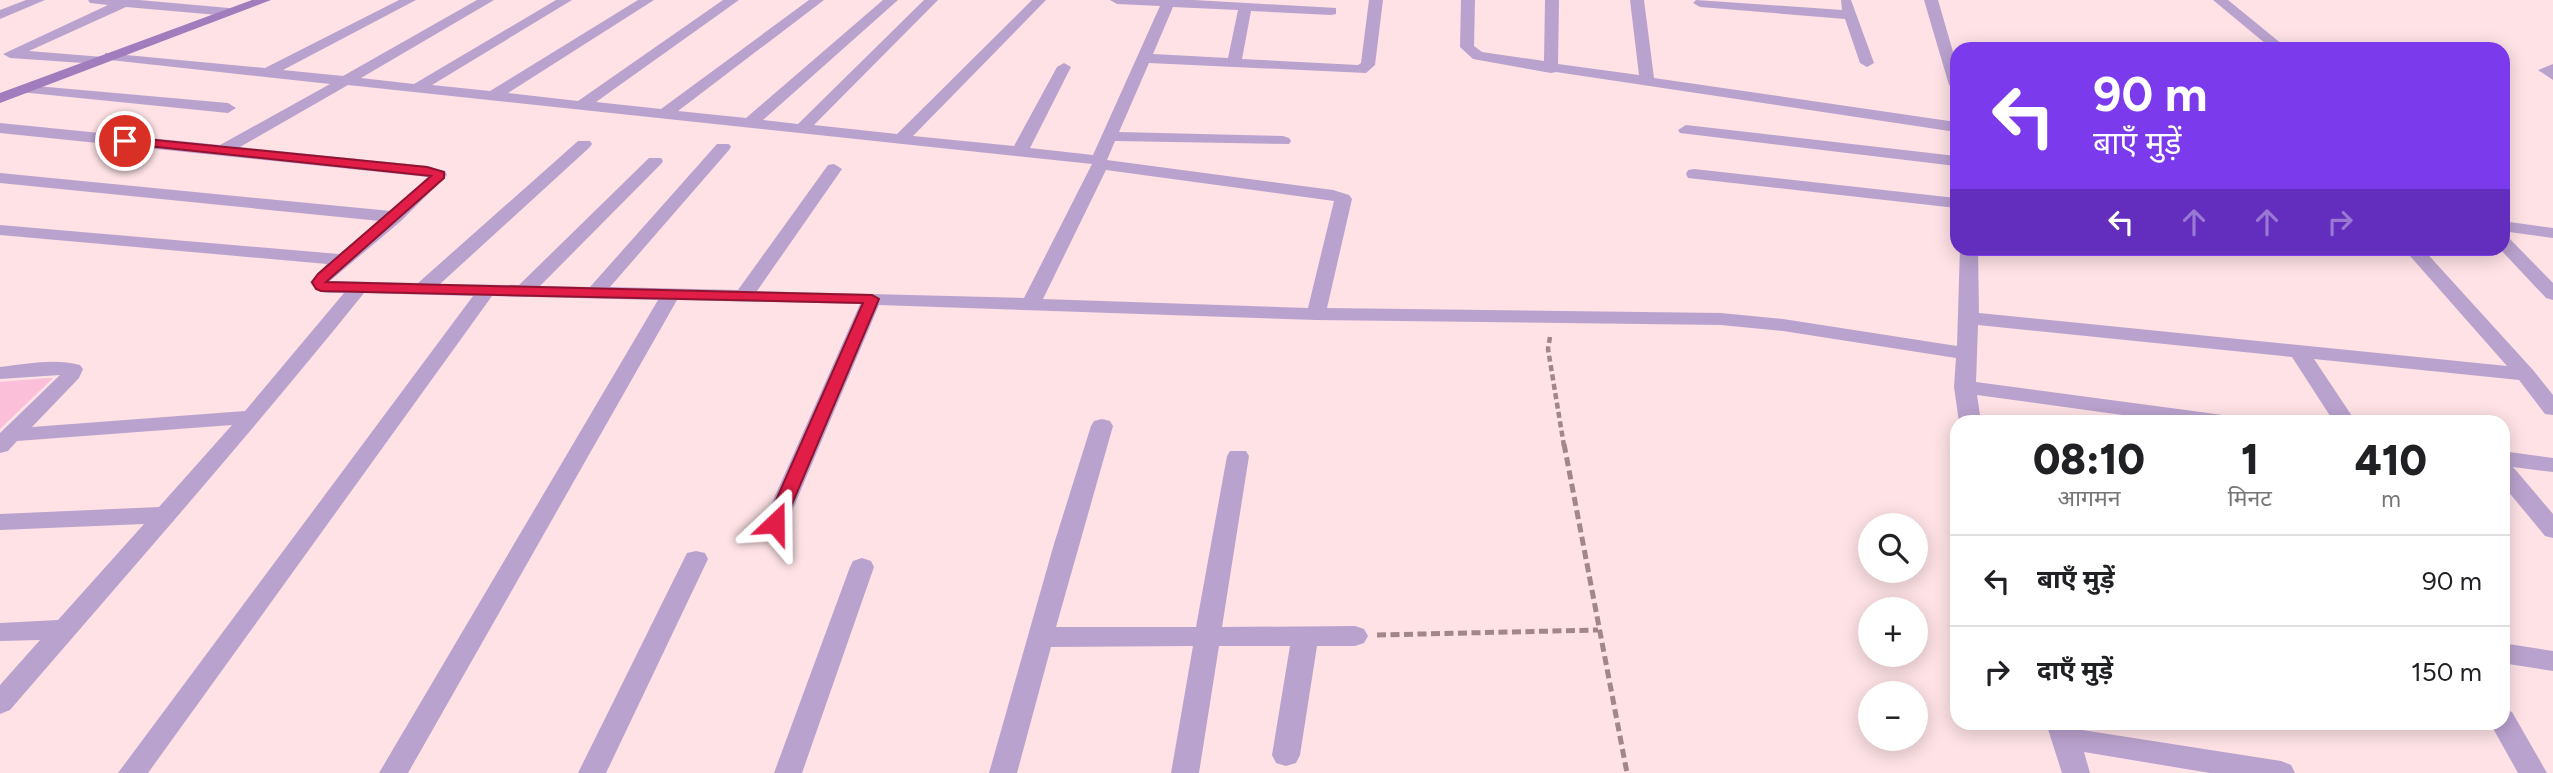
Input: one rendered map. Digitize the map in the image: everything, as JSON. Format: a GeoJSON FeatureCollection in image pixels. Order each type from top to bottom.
{"type":"FeatureCollection","features":[{"type":"Feature","properties":{"kind":"street"},"geometry":{"type":"LineString","coordinates":[[0,15],[38,0]]}},
{"type":"Feature","properties":{"kind":"street"},"geometry":{"type":"LineString","coordinates":[[95,0],[229,12]]}},
{"type":"Feature","properties":{"kind":"street"},"geometry":{"type":"LineString","coordinates":[[0,98],[264,0]]}},
{"type":"Feature","properties":{"kind":"street"},"geometry":{"type":"LineString","coordinates":[[266,73],[409,0]]}},
{"type":"Feature","properties":{"kind":"street"},"geometry":{"type":"LineString","coordinates":[[224,150],[487,0]]}},
{"type":"Feature","properties":{"kind":"street"},"geometry":{"type":"LineString","coordinates":[[419,87],[565,0]]}},
{"type":"Feature","properties":{"kind":"street"},"geometry":{"type":"LineString","coordinates":[[495,95],[647,0]]}},
{"type":"Feature","properties":{"kind":"street"},"geometry":{"type":"LineString","coordinates":[[582,105],[732,0]]}},
{"type":"Feature","properties":{"kind":"street"},"geometry":{"type":"LineString","coordinates":[[664,114],[817,0]]}},
{"type":"Feature","properties":{"kind":"street"},"geometry":{"type":"LineString","coordinates":[[750,123],[891,0]]}},
{"type":"Feature","properties":{"kind":"street"},"geometry":{"type":"LineString","coordinates":[[802,129],[931,0]]}},
{"type":"Feature","properties":{"kind":"street"},"geometry":{"type":"LineString","coordinates":[[902,138],[1039,0]]}},
{"type":"Feature","properties":{"kind":"street"},"geometry":{"type":"LineString","coordinates":[[1117,0],[1331,11]]}},
{"type":"Feature","properties":{"kind":"street"},"geometry":{"type":"LineString","coordinates":[[1142,58],[1353,70],[1367,68],[1376,0]]}},
{"type":"Feature","properties":{"kind":"street"},"geometry":{"type":"LineString","coordinates":[[1468,0],[1467,47],[1472,53],[1491,59],[1950,126]]}},
{"type":"Feature","properties":{"kind":"street"},"geometry":{"type":"LineString","coordinates":[[1551,69],[1552,0]]}},
{"type":"Feature","properties":{"kind":"street"},"geometry":{"type":"LineString","coordinates":[[1637,0],[1647,83]]}},
{"type":"Feature","properties":{"kind":"street"},"geometry":{"type":"LineString","coordinates":[[1846,0],[1867,63]]}},
{"type":"Feature","properties":{"kind":"street"},"geometry":{"type":"LineString","coordinates":[[1931,0],[1950,65]]}},
{"type":"Feature","properties":{"kind":"street"},"geometry":{"type":"LineString","coordinates":[[2220,0],[2272,42]]}},
{"type":"Feature","properties":{"kind":"street"},"geometry":{"type":"LineString","coordinates":[[5,53],[126,1]]}},
{"type":"Feature","properties":{"kind":"street"},"geometry":{"type":"LineString","coordinates":[[1031,304],[1100,161],[1142,58],[1168,3]]}},
{"type":"Feature","properties":{"kind":"street"},"geometry":{"type":"LineString","coordinates":[[1700,3],[1850,15]]}},
{"type":"Feature","properties":{"kind":"street"},"geometry":{"type":"LineString","coordinates":[[1234,63],[1245,7]]}},
{"type":"Feature","properties":{"kind":"street"},"geometry":{"type":"LineString","coordinates":[[5,53],[104,58],[419,87],[902,138],[1100,161],[1113,167],[1333,195],[1343,199],[1316,314]]}},
{"type":"Feature","properties":{"kind":"street"},"geometry":{"type":"LineString","coordinates":[[1020,151],[1065,67]]}},
{"type":"Feature","properties":{"kind":"street"},"geometry":{"type":"LineString","coordinates":[[2553,68],[2545,70],[2553,76]]}},
{"type":"Feature","properties":{"kind":"street"},"geometry":{"type":"LineString","coordinates":[[25,89],[228,108]]}},
{"type":"Feature","properties":{"kind":"street"},"geometry":{"type":"LineString","coordinates":[[0,128],[427,171],[439,175],[395,217],[342,260],[319,282],[321,286],[872,299],[1316,314],[1740,320],[1965,353]]}},
{"type":"Feature","properties":{"kind":"street"},"geometry":{"type":"LineString","coordinates":[[1686,130],[1950,160]]}},
{"type":"Feature","properties":{"kind":"street"},"geometry":{"type":"LineString","coordinates":[[1110,136],[1283,141]]}},
{"type":"Feature","properties":{"kind":"street"},"geometry":{"type":"LineString","coordinates":[[423,289],[584,144]]}},
{"type":"Feature","properties":{"kind":"street"},"geometry":{"type":"LineString","coordinates":[[595,293],[723,147]]}},
{"type":"Feature","properties":{"kind":"street"},"geometry":{"type":"LineString","coordinates":[[524,291],[655,162]]}},
{"type":"Feature","properties":{"kind":"street"},"geometry":{"type":"LineString","coordinates":[[744,296],[834,169]]}},
{"type":"Feature","properties":{"kind":"street"},"geometry":{"type":"LineString","coordinates":[[1694,174],[1950,202]]}},
{"type":"Feature","properties":{"kind":"street"},"geometry":{"type":"LineString","coordinates":[[0,178],[395,217]]}},
{"type":"Feature","properties":{"kind":"street"},"geometry":{"type":"LineString","coordinates":[[2510,227],[2553,233]]}},
{"type":"Feature","properties":{"kind":"street"},"geometry":{"type":"LineString","coordinates":[[0,230],[342,260]]}},
{"type":"Feature","properties":{"kind":"street"},"geometry":{"type":"LineString","coordinates":[[2510,249],[2553,294]]}},
{"type":"Feature","properties":{"kind":"street"},"geometry":{"type":"LineString","coordinates":[[1969,256],[1969,318],[1965,353],[1965,387],[1969,415]]}},
{"type":"Feature","properties":{"kind":"street"},"geometry":{"type":"LineString","coordinates":[[2420,256],[2526,374],[2553,409]]}},
{"type":"Feature","properties":{"kind":"street"},"geometry":{"type":"LineString","coordinates":[[0,703],[251,417],[358,288]]}},
{"type":"Feature","properties":{"kind":"street"},"geometry":{"type":"LineString","coordinates":[[132,773],[487,290]]}},
{"type":"Feature","properties":{"kind":"street"},"geometry":{"type":"LineString","coordinates":[[393,773],[671,295]]}},
{"type":"Feature","properties":{"kind":"street"},"geometry":{"type":"LineString","coordinates":[[775,523],[872,299]]}},
{"type":"Feature","properties":{"kind":"street"},"geometry":{"type":"LineString","coordinates":[[1969,318],[2526,374]]}},
{"type":"Feature","properties":{"kind":"street"},"geometry":{"type":"LineString","coordinates":[[2299,352],[2340,415]]}},
{"type":"Feature","properties":{"kind":"street"},"geometry":{"type":"LineString","coordinates":[[0,373],[49,368],[73,369],[72,374],[3,443]]}},
{"type":"Feature","properties":{"kind":"street"},"geometry":{"type":"LineString","coordinates":[[1965,387],[2171,415]]}},
{"type":"Feature","properties":{"kind":"street"},"geometry":{"type":"LineString","coordinates":[[3,443],[251,417]]}},
{"type":"Feature","properties":{"kind":"street"},"geometry":{"type":"LineString","coordinates":[[1003,773],[1102,426]]}},
{"type":"Feature","properties":{"kind":"street"},"geometry":{"type":"LineString","coordinates":[[1185,773],[1238,456]]}},
{"type":"Feature","properties":{"kind":"street"},"geometry":{"type":"LineString","coordinates":[[2510,459],[2553,465]]}},
{"type":"Feature","properties":{"kind":"street"},"geometry":{"type":"LineString","coordinates":[[2510,478],[2553,530]]}},
{"type":"Feature","properties":{"kind":"street"},"geometry":{"type":"LineString","coordinates":[[0,522],[166,515]]}},
{"type":"Feature","properties":{"kind":"street"},"geometry":{"type":"LineString","coordinates":[[592,773],[696,559]]}},
{"type":"Feature","properties":{"kind":"street"},"geometry":{"type":"LineString","coordinates":[[788,773],[862,568]]}},
{"type":"Feature","properties":{"kind":"street"},"geometry":{"type":"LineString","coordinates":[[0,632],[65,629]]}},
{"type":"Feature","properties":{"kind":"street"},"geometry":{"type":"LineString","coordinates":[[1286,755],[1305,636]]}},
{"type":"Feature","properties":{"kind":"street"},"geometry":{"type":"LineString","coordinates":[[1040,637],[1355,636]]}},
{"type":"Feature","properties":{"kind":"street"},"geometry":{"type":"LineString","coordinates":[[2510,654],[2553,661]]}},
{"type":"Feature","properties":{"kind":"street"},"geometry":{"type":"LineString","coordinates":[[2076,773],[2062,730],[2281,773]]}},
{"type":"Feature","properties":{"kind":"street"},"geometry":{"type":"LineString","coordinates":[[2508,730],[2533,773]]}},
{"type":"Feature","properties":{"kind":"path"},"geometry":{"type":"LineString","coordinates":[[1575,319],[1550,337],[1548,349],[1598,630],[1627,773]]}},
{"type":"Feature","properties":{"kind":"path"},"geometry":{"type":"LineString","coordinates":[[1355,636],[1598,630]]}},
{"type":"Feature","properties":{"kind":"building"},"geometry":{"type":"Polygon","coordinates":[[[53,378],[0,429],[0,382],[53,378]]]}},
{"type":"Feature","properties":{"kind":"route"},"geometry":{"type":"LineString","coordinates":[[125,141],[427,171],[439,175],[395,217],[323,277],[319,282],[321,286],[872,299],[775,523]]}}]}
